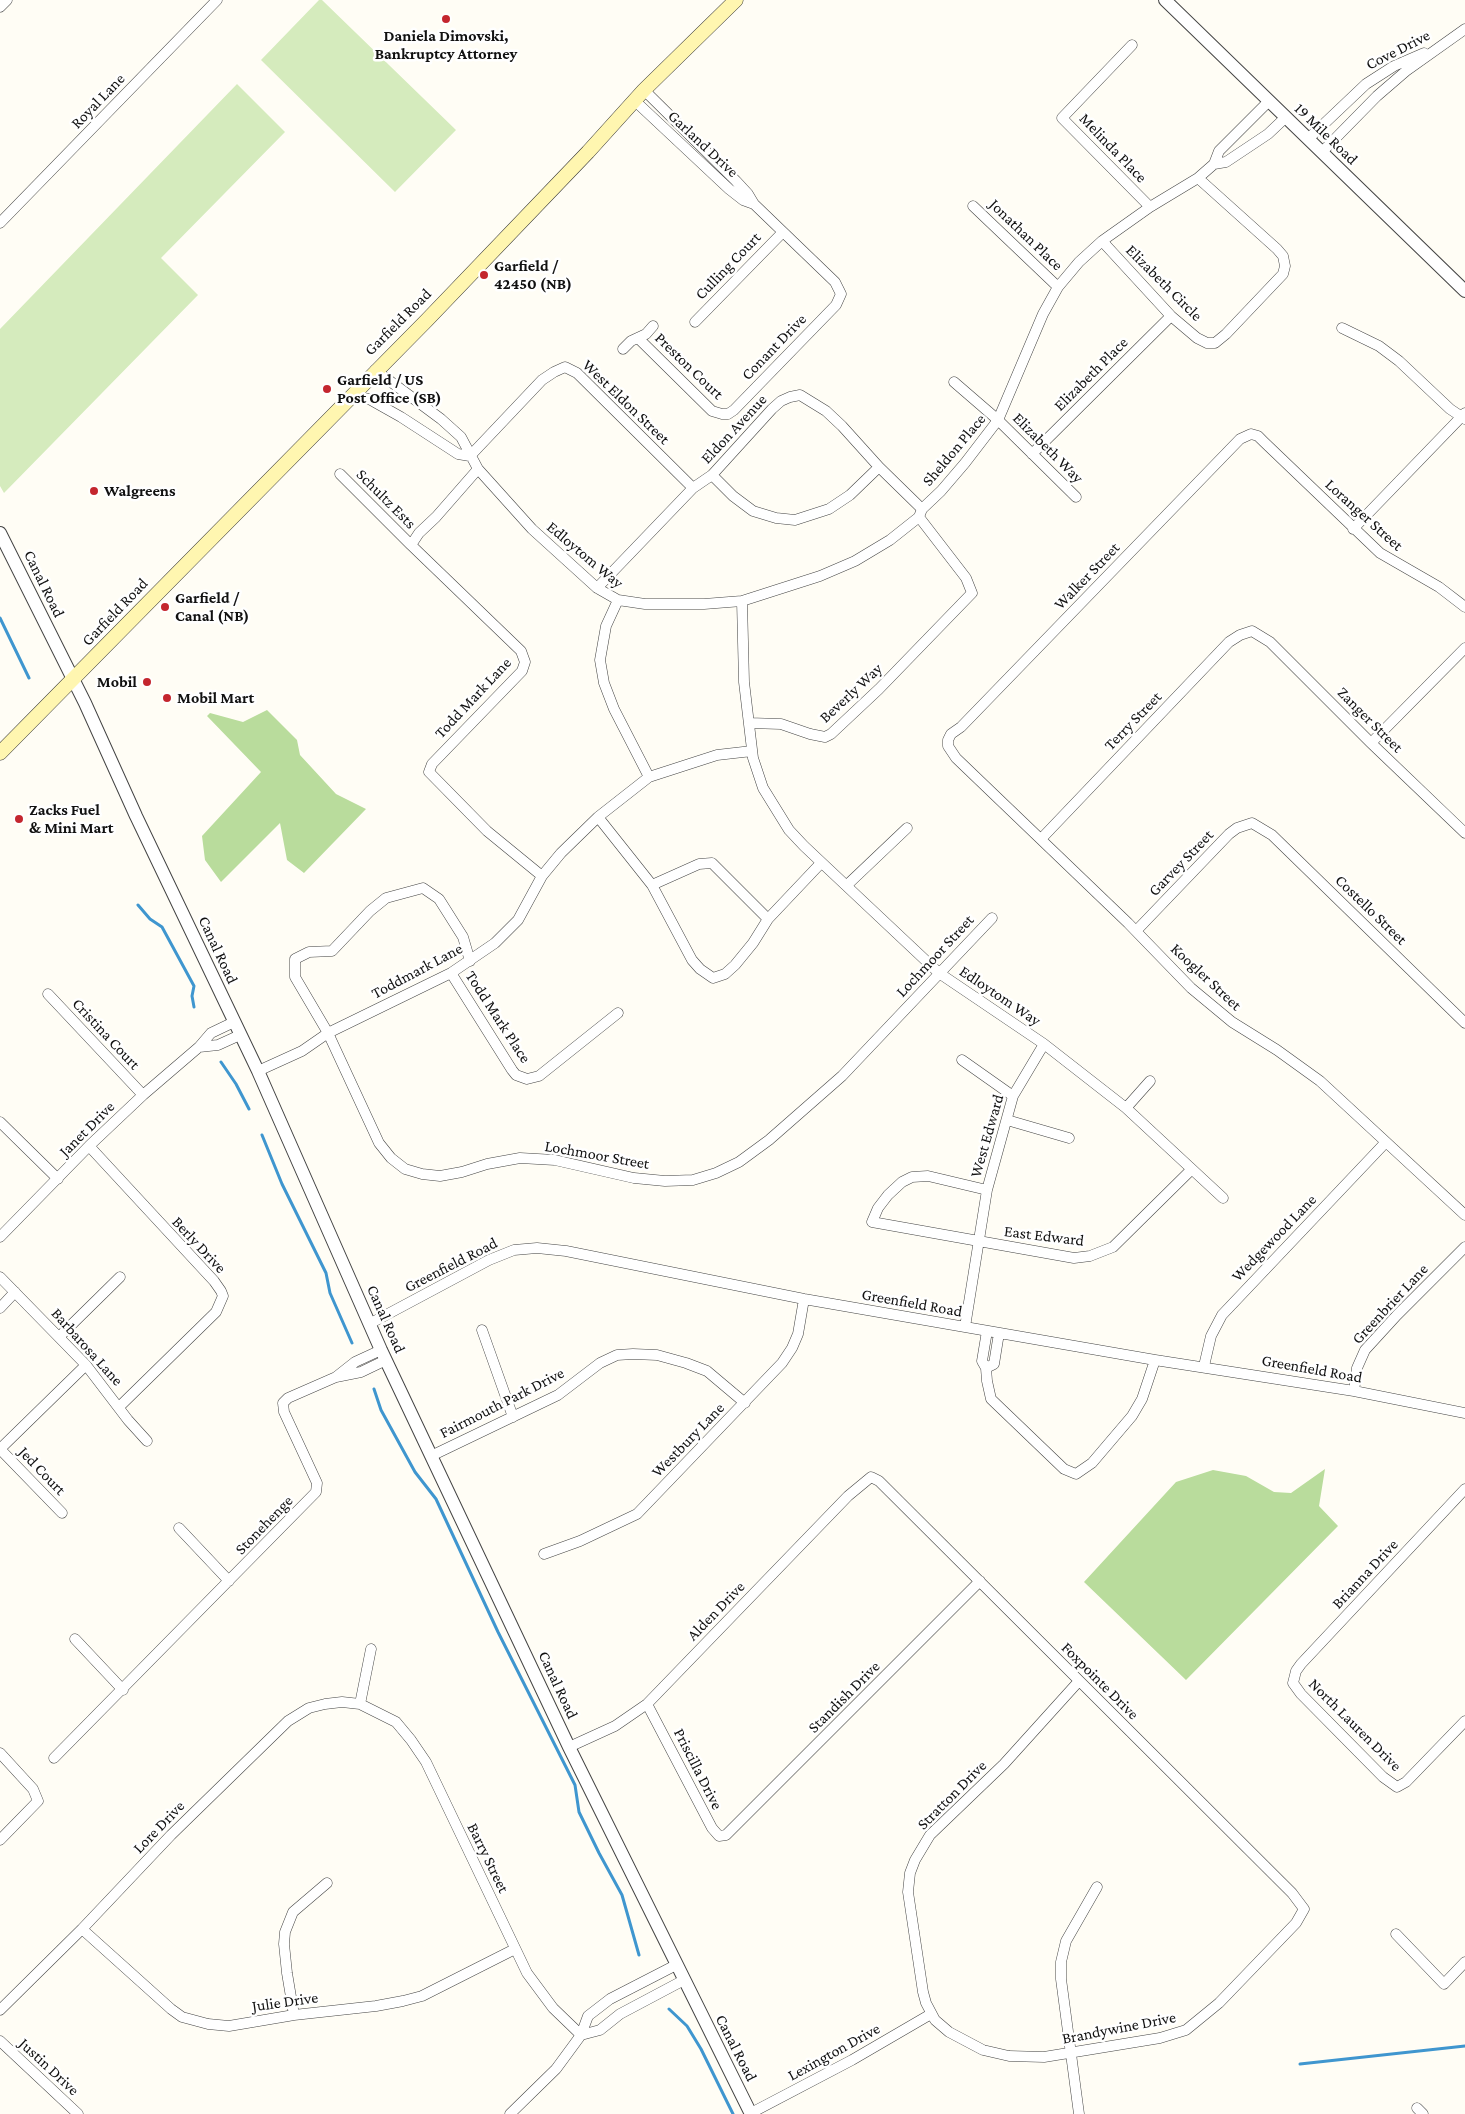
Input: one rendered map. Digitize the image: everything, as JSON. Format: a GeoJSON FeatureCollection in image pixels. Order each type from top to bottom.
{"type":"FeatureCollection","features":[{"type":"Feature","properties":{"kind":"main road","name":"Garfield Road"},"geometry":{"type":"LineString","coordinates":[[0,753],[375,370],[427,320],[588,152],[639,95],[736,0]]}},
{"type":"Feature","properties":{"kind":"street"},"geometry":{"type":"LineString","coordinates":[[0,7],[7,0]]}},
{"type":"Feature","properties":{"kind":"street","name":"Royal Lane"},"geometry":{"type":"LineString","coordinates":[[2,218],[217,0]]}},
{"type":"Feature","properties":{"kind":"street","name":"19 Mile Road"},"geometry":{"type":"LineString","coordinates":[[1165,0],[1465,291]]}},
{"type":"Feature","properties":{"kind":"street","name":"Cove Drive"},"geometry":{"type":"LineString","coordinates":[[1322,152],[1377,96],[1445,42],[1465,29]]}},
{"type":"Feature","properties":{"kind":"street","name":"Cove Drive"},"geometry":{"type":"LineString","coordinates":[[1308,139],[1366,84],[1394,66],[1445,42]]}},
{"type":"Feature","properties":{"kind":"street","name":"Melinda Place"},"geometry":{"type":"LineString","coordinates":[[1132,45],[1062,118],[1150,207]]}},
{"type":"Feature","properties":{"kind":"street","name":"Cove Drive"},"geometry":{"type":"LineString","coordinates":[[1366,84],[1377,96]]}},
{"type":"Feature","properties":{"kind":"street","name":"Garland Drive"},"geometry":{"type":"LineString","coordinates":[[639,95],[712,174],[743,200],[754,204],[835,282],[840,294]]}},
{"type":"Feature","properties":{"kind":"street","name":"Sheldon Place"},"geometry":{"type":"LineString","coordinates":[[618,600],[672,605],[742,601],[820,576],[855,561],[890,540],[941,491],[998,420],[1043,314],[1058,287],[1079,262],[1102,241],[1150,207],[1198,178],[1214,164],[1219,151],[1269,101]]}},
{"type":"Feature","properties":{"kind":"street","name":"Sheldon Place"},"geometry":{"type":"LineString","coordinates":[[1214,164],[1226,162],[1268,134],[1286,117]]}},
{"type":"Feature","properties":{"kind":"street","name":"Elizabeth Circle"},"geometry":{"type":"LineString","coordinates":[[1102,241],[1171,316],[1197,338],[1207,343],[1215,343],[1226,334],[1283,274],[1285,266],[1283,256],[1277,249],[1198,178]]}},
{"type":"Feature","properties":{"kind":"street","name":"Jonathan Place"},"geometry":{"type":"LineString","coordinates":[[973,206],[1058,287]]}},
{"type":"Feature","properties":{"kind":"street","name":"Culling Court"},"geometry":{"type":"LineString","coordinates":[[695,322],[783,232]]}},
{"type":"Feature","properties":{"kind":"street","name":"Conant Drive"},"geometry":{"type":"LineString","coordinates":[[722,414],[728,414],[734,410],[836,305],[840,294]]}},
{"type":"Feature","properties":{"kind":"street","name":"Elizabeth Place"},"geometry":{"type":"LineString","coordinates":[[1032,454],[1171,316]]}},
{"type":"Feature","properties":{"kind":"street","name":"Preston Court"},"geometry":{"type":"LineString","coordinates":[[623,349],[631,341],[646,334],[653,326]]}},
{"type":"Feature","properties":{"kind":"street"},"geometry":{"type":"LineString","coordinates":[[1342,328],[1379,346],[1399,361],[1450,409],[1464,416],[1353,529]]}},
{"type":"Feature","properties":{"kind":"street","name":"Preston Court"},"geometry":{"type":"LineString","coordinates":[[638,338],[712,410],[722,414]]}},
{"type":"Feature","properties":{"kind":"street","name":"West Eldon Street"},"geometry":{"type":"LineString","coordinates":[[470,456],[542,380],[565,367],[577,373],[694,488]]}},
{"type":"Feature","properties":{"kind":"street","name":"Edloytom Way"},"geometry":{"type":"LineString","coordinates":[[375,370],[461,437],[478,469],[532,529],[597,588],[618,600],[606,626],[600,660],[604,683],[614,709],[648,777]]}},
{"type":"Feature","properties":{"kind":"street","name":"Elizabeth Way"},"geometry":{"type":"LineString","coordinates":[[954,382],[998,420],[1076,497]]}},
{"type":"Feature","properties":{"kind":"street","name":"Eldon Avenue"},"geometry":{"type":"LineString","coordinates":[[597,588],[694,488],[712,475],[772,409],[781,401],[800,395],[826,411],[842,426],[920,513]]}},
{"type":"Feature","properties":{"kind":"street"},"geometry":{"type":"LineString","coordinates":[[351,396],[369,399],[401,417],[458,454],[470,456]]}},
{"type":"Feature","properties":{"kind":"street","name":"Loranger Street"},"geometry":{"type":"LineString","coordinates":[[1251,434],[1258,436],[1380,553],[1439,588],[1465,607]]}},
{"type":"Feature","properties":{"kind":"street","name":"Walker Street"},"geometry":{"type":"LineString","coordinates":[[948,740],[951,734],[961,727],[1233,446],[1240,439],[1251,434]]}},
{"type":"Feature","properties":{"kind":"street"},"geometry":{"type":"LineString","coordinates":[[712,475],[733,496],[753,510],[776,518],[795,520],[829,510],[850,496],[879,467]]}},
{"type":"Feature","properties":{"kind":"street"},"geometry":{"type":"LineString","coordinates":[[411,545],[420,532],[436,517],[478,469]]}},
{"type":"Feature","properties":{"kind":"street","name":"Schultz Ests"},"geometry":{"type":"LineString","coordinates":[[340,474],[411,545]]}},
{"type":"Feature","properties":{"kind":"street","name":"Beverly Way"},"geometry":{"type":"LineString","coordinates":[[749,723],[781,724],[825,737],[831,734],[879,689],[972,593],[966,578],[920,513]]}},
{"type":"Feature","properties":{"kind":"street","name":"Canal Road"},"geometry":{"type":"LineString","coordinates":[[0,533],[73,680],[258,1071],[384,1355],[569,1747],[751,2114]]}},
{"type":"Feature","properties":{"kind":"street","name":"Todd Mark Lane"},"geometry":{"type":"LineString","coordinates":[[411,545],[522,651],[525,662],[522,671],[432,764],[429,772],[487,831],[542,876]]}},
{"type":"Feature","properties":{"kind":"street"},"geometry":{"type":"LineString","coordinates":[[742,601],[744,682],[749,723]]}},
{"type":"Feature","properties":{"kind":"street","name":"Zanger Street"},"geometry":{"type":"LineString","coordinates":[[1252,632],[1270,642],[1371,744],[1465,833]]}},
{"type":"Feature","properties":{"kind":"street","name":"Terry Street"},"geometry":{"type":"LineString","coordinates":[[1041,838],[1229,642],[1240,635],[1252,632]]}},
{"type":"Feature","properties":{"kind":"street"},"geometry":{"type":"LineString","coordinates":[[1371,744],[1465,648]]}},
{"type":"Feature","properties":{"kind":"street","name":"Edloytom Way"},"geometry":{"type":"LineString","coordinates":[[749,723],[757,773],[780,818],[804,846],[847,884],[939,973],[1044,1044],[1126,1108],[1223,1198]]}},
{"type":"Feature","properties":{"kind":"street","name":"Koogler Street"},"geometry":{"type":"LineString","coordinates":[[948,740],[951,751],[956,758],[1041,838],[1191,988],[1232,1022],[1313,1075],[1465,1215]]}},
{"type":"Feature","properties":{"kind":"street"},"geometry":{"type":"LineString","coordinates":[[752,750],[717,755],[648,777],[598,817],[652,886],[692,960],[700,969],[713,978],[725,974],[735,965],[753,943],[768,919],[821,863]]}},
{"type":"Feature","properties":{"kind":"street","name":"Toddmark Lane"},"geometry":{"type":"LineString","coordinates":[[258,1071],[302,1051],[328,1033],[451,973],[495,944],[518,920],[542,876],[561,853],[598,817]]}},
{"type":"Feature","properties":{"kind":"street","name":"Garvey Street"},"geometry":{"type":"LineString","coordinates":[[1136,931],[1229,834],[1237,828],[1252,823]]}},
{"type":"Feature","properties":{"kind":"street","name":"Costello Street"},"geometry":{"type":"LineString","coordinates":[[1252,823],[1272,835],[1465,1023]]}},
{"type":"Feature","properties":{"kind":"street"},"geometry":{"type":"LineString","coordinates":[[847,884],[907,828]]}},
{"type":"Feature","properties":{"kind":"street"},"geometry":{"type":"LineString","coordinates":[[652,886],[699,864],[712,863],[768,919]]}},
{"type":"Feature","properties":{"kind":"street"},"geometry":{"type":"LineString","coordinates":[[328,1033],[295,977],[295,959],[309,952],[332,951],[386,898],[423,888],[440,900],[463,937],[470,960]]}},
{"type":"Feature","properties":{"kind":"street","name":"Lochmoor Street"},"geometry":{"type":"LineString","coordinates":[[328,1033],[379,1143],[391,1158],[405,1169],[422,1174],[440,1176],[520,1158],[555,1160],[634,1178],[665,1181],[692,1180],[716,1173],[739,1162],[769,1140],[842,1076],[992,918]]}},
{"type":"Feature","properties":{"kind":"street","name":"Todd Mark Place"},"geometry":{"type":"LineString","coordinates":[[451,973],[512,1070],[516,1075],[527,1079],[539,1076],[618,1013]]}},
{"type":"Feature","properties":{"kind":"street","name":"Cristina Court"},"geometry":{"type":"LineString","coordinates":[[48,994],[142,1094]]}},
{"type":"Feature","properties":{"kind":"street","name":"Janet Drive"},"geometry":{"type":"LineString","coordinates":[[0,1237],[88,1146],[142,1094],[199,1047],[211,1033],[234,1022]]}},
{"type":"Feature","properties":{"kind":"street","name":"Janet Drive"},"geometry":{"type":"LineString","coordinates":[[199,1047],[218,1045],[240,1035]]}},
{"type":"Feature","properties":{"kind":"street","name":"West Edward"},"geometry":{"type":"LineString","coordinates":[[965,1327],[987,1190],[1013,1096],[1044,1044]]}},
{"type":"Feature","properties":{"kind":"street"},"geometry":{"type":"LineString","coordinates":[[962,1060],[1013,1096]]}},
{"type":"Feature","properties":{"kind":"street"},"geometry":{"type":"LineString","coordinates":[[1126,1108],[1150,1081]]}},
{"type":"Feature","properties":{"kind":"street"},"geometry":{"type":"LineString","coordinates":[[1007,1120],[1069,1138]]}},
{"type":"Feature","properties":{"kind":"street"},"geometry":{"type":"LineString","coordinates":[[0,1122],[58,1179]]}},
{"type":"Feature","properties":{"kind":"street","name":"Wedgewood Lane"},"geometry":{"type":"LineString","coordinates":[[1204,1366],[1211,1336],[1222,1316],[1386,1142]]}},
{"type":"Feature","properties":{"kind":"street","name":"Berly Drive"},"geometry":{"type":"LineString","coordinates":[[88,1146],[214,1282],[223,1296],[216,1312],[119,1407]]}},
{"type":"Feature","properties":{"kind":"street","name":"East Edward"},"geometry":{"type":"LineString","coordinates":[[987,1190],[928,1176],[912,1178],[902,1182],[888,1195],[878,1208],[872,1222],[1074,1258],[1113,1248],[1192,1169]]}},
{"type":"Feature","properties":{"kind":"street","name":"Greenbrier Lane"},"geometry":{"type":"LineString","coordinates":[[1354,1391],[1357,1368],[1365,1350],[1384,1328],[1465,1247]]}},
{"type":"Feature","properties":{"kind":"street","name":"Greenfield Road"},"geometry":{"type":"LineString","coordinates":[[371,1323],[490,1260],[514,1250],[537,1248],[566,1251],[804,1299],[1155,1360],[1204,1366],[1354,1391],[1465,1413]]}},
{"type":"Feature","properties":{"kind":"street","name":"Barbarosa Lane"},"geometry":{"type":"LineString","coordinates":[[0,1277],[86,1365],[128,1420],[147,1441]]}},
{"type":"Feature","properties":{"kind":"street"},"geometry":{"type":"LineString","coordinates":[[59,1337],[120,1277]]}},
{"type":"Feature","properties":{"kind":"street"},"geometry":{"type":"LineString","coordinates":[[0,1308],[15,1292]]}},
{"type":"Feature","properties":{"kind":"street","name":"Westbury Lane"},"geometry":{"type":"LineString","coordinates":[[544,1554],[580,1541],[637,1514],[782,1363],[792,1348],[798,1334],[804,1299]]}},
{"type":"Feature","properties":{"kind":"street"},"geometry":{"type":"LineString","coordinates":[[482,1330],[513,1417]]}},
{"type":"Feature","properties":{"kind":"street"},"geometry":{"type":"LineString","coordinates":[[987,1331],[982,1361],[986,1368],[991,1398],[1064,1469],[1076,1474],[1092,1463],[1132,1416],[1142,1399],[1155,1360]]}},
{"type":"Feature","properties":{"kind":"street"},"geometry":{"type":"LineString","coordinates":[[986,1368],[994,1364],[999,1333]]}},
{"type":"Feature","properties":{"kind":"street","name":"Stonehenge"},"geometry":{"type":"LineString","coordinates":[[336,1377],[355,1362],[384,1355]]}},
{"type":"Feature","properties":{"kind":"street","name":"Stonehenge"},"geometry":{"type":"LineString","coordinates":[[54,1758],[316,1492],[317,1483],[284,1412],[283,1404],[288,1398],[336,1377],[361,1372],[384,1355]]}},
{"type":"Feature","properties":{"kind":"street","name":"Fairmouth Park Drive"},"geometry":{"type":"LineString","coordinates":[[432,1456],[558,1395],[600,1363],[617,1355],[656,1355],[707,1371],[745,1403]]}},
{"type":"Feature","properties":{"kind":"street"},"geometry":{"type":"LineString","coordinates":[[0,1449],[86,1365]]}},
{"type":"Feature","properties":{"kind":"street","name":"Jed Court"},"geometry":{"type":"LineString","coordinates":[[0,1449],[62,1513]]}},
{"type":"Feature","properties":{"kind":"street","name":"Alden Drive"},"geometry":{"type":"LineString","coordinates":[[569,1747],[615,1726],[648,1704],[848,1496],[872,1477]]}},
{"type":"Feature","properties":{"kind":"street","name":"Foxpointe Drive"},"geometry":{"type":"LineString","coordinates":[[872,1477],[880,1481],[896,1496],[1292,1893],[1304,1909]]}},
{"type":"Feature","properties":{"kind":"street","name":"Brianna Drive"},"geometry":{"type":"LineString","coordinates":[[1293,1682],[1301,1664],[1465,1489]]}},
{"type":"Feature","properties":{"kind":"street"},"geometry":{"type":"LineString","coordinates":[[179,1528],[229,1581]]}},
{"type":"Feature","properties":{"kind":"street","name":"Standish Drive"},"geometry":{"type":"LineString","coordinates":[[730,1833],[980,1581]]}},
{"type":"Feature","properties":{"kind":"street"},"geometry":{"type":"LineString","coordinates":[[75,1639],[123,1690]]}},
{"type":"Feature","properties":{"kind":"street"},"geometry":{"type":"LineString","coordinates":[[360,1704],[371,1649]]}},
{"type":"Feature","properties":{"kind":"street","name":"Stratton Drive"},"geometry":{"type":"LineString","coordinates":[[931,2014],[923,1992],[908,1892],[910,1873],[915,1860],[930,1836],[1004,1764],[1079,1681]]}},
{"type":"Feature","properties":{"kind":"street","name":"North Lauren Drive"},"geometry":{"type":"LineString","coordinates":[[1293,1682],[1302,1694],[1383,1777],[1397,1787],[1406,1782],[1465,1721]]}},
{"type":"Feature","properties":{"kind":"street","name":"Lore Drive"},"geometry":{"type":"LineString","coordinates":[[0,2010],[172,1835],[288,1721],[309,1708],[325,1704],[342,1702],[360,1704]]}},
{"type":"Feature","properties":{"kind":"street","name":"Barry Street"},"geometry":{"type":"LineString","coordinates":[[360,1704],[396,1722],[426,1762],[527,1973],[553,2008],[581,2035]]}},
{"type":"Feature","properties":{"kind":"street","name":"Priscilla Drive"},"geometry":{"type":"LineString","coordinates":[[648,1704],[712,1828],[718,1836],[730,1833]]}},
{"type":"Feature","properties":{"kind":"street"},"geometry":{"type":"LineString","coordinates":[[0,1753],[33,1789],[38,1801],[0,1840]]}},
{"type":"Feature","properties":{"kind":"street"},"geometry":{"type":"LineString","coordinates":[[294,2015],[287,1973],[284,1944],[285,1932],[293,1912],[327,1883]]}},
{"type":"Feature","properties":{"kind":"street"},"geometry":{"type":"LineString","coordinates":[[1079,2114],[1061,1979],[1062,1950],[1097,1887]]}},
{"type":"Feature","properties":{"kind":"street","name":"Brandywine Drive"},"geometry":{"type":"LineString","coordinates":[[931,2014],[942,2027],[958,2038],[994,2054],[1027,2058],[1070,2054],[1160,2038],[1186,2030],[1219,2003],[1296,1923],[1304,1909]]}},
{"type":"Feature","properties":{"kind":"street","name":"Julie Drive"},"geometry":{"type":"LineString","coordinates":[[82,1928],[182,2017],[208,2024],[229,2026],[294,2015],[376,2006],[422,1996],[515,1949]]}},
{"type":"Feature","properties":{"kind":"street"},"geometry":{"type":"LineString","coordinates":[[1396,1934],[1444,1984],[1465,1962]]}},
{"type":"Feature","properties":{"kind":"street"},"geometry":{"type":"LineString","coordinates":[[510,2114],[556,2069],[581,2035],[588,2016],[610,1999],[676,1965]]}},
{"type":"Feature","properties":{"kind":"street"},"geometry":{"type":"LineString","coordinates":[[647,1980],[656,1995]]}},
{"type":"Feature","properties":{"kind":"street"},"geometry":{"type":"LineString","coordinates":[[581,2035],[600,2030],[620,2014],[684,1980]]}},
{"type":"Feature","properties":{"kind":"street","name":"Lexington Drive"},"geometry":{"type":"LineString","coordinates":[[751,2114],[852,2060],[931,2014]]}},
{"type":"Feature","properties":{"kind":"street","name":"Justin Drive"},"geometry":{"type":"LineString","coordinates":[[0,2041],[78,2114]]}},
{"type":"Feature","properties":{"kind":"green space"},"geometry":{"type":"Polygon","coordinates":[[[319,0],[322,0],[456,130],[395,192],[261,60],[319,0]]]}},
{"type":"Feature","properties":{"kind":"green space"},"geometry":{"type":"Polygon","coordinates":[[[237,84],[285,132],[161,258],[198,295],[4,493],[0,486],[0,329],[237,84]]]}},
{"type":"Feature","properties":{"kind":"green space"},"geometry":{"type":"Polygon","coordinates":[[[267,710],[297,740],[300,755],[336,794],[366,809],[304,873],[287,860],[280,823],[221,882],[205,860],[202,836],[261,772],[207,716],[210,713],[243,722],[267,710]]]}},
{"type":"Feature","properties":{"kind":"green space"},"geometry":{"type":"Polygon","coordinates":[[[1325,1469],[1319,1506],[1338,1526],[1186,1680],[1084,1582],[1176,1482],[1213,1470],[1246,1476],[1274,1492],[1291,1493],[1325,1469]]]}},
{"type":"Feature","properties":{"kind":"waterway"},"geometry":{"type":"LineString","coordinates":[[0,618],[29,678]]}},
{"type":"Feature","properties":{"kind":"waterway"},"geometry":{"type":"LineString","coordinates":[[138,905],[150,919],[162,927],[194,986],[192,996],[194,1007]]}},
{"type":"Feature","properties":{"kind":"waterway"},"geometry":{"type":"LineString","coordinates":[[221,1062],[236,1084],[249,1109]]}},
{"type":"Feature","properties":{"kind":"waterway"},"geometry":{"type":"LineString","coordinates":[[262,1135],[282,1184],[326,1273],[330,1293],[352,1343]]}},
{"type":"Feature","properties":{"kind":"waterway"},"geometry":{"type":"LineString","coordinates":[[374,1389],[381,1410],[415,1472],[436,1499],[498,1632],[575,1785],[579,1812],[622,1895],[639,1955]]}},
{"type":"Feature","properties":{"kind":"waterway"},"geometry":{"type":"LineString","coordinates":[[669,2009],[687,2026],[701,2049],[733,2114]]}},
{"type":"Feature","properties":{"kind":"waterway"},"geometry":{"type":"LineString","coordinates":[[1300,2064],[1465,2046]]}},
{"type":"Feature","properties":{"kind":"place","name":"Daniela Dimovski, Bankruptcy Attorney"},"geometry":{"type":"Point","coordinates":[446,19]}},
{"type":"Feature","properties":{"kind":"place","name":"Garfield / 42450 (NB)"},"geometry":{"type":"Point","coordinates":[484,275]}},
{"type":"Feature","properties":{"kind":"place","name":"Garfield / US Post Office (SB)"},"geometry":{"type":"Point","coordinates":[327,389]}},
{"type":"Feature","properties":{"kind":"place","name":"Walgreens"},"geometry":{"type":"Point","coordinates":[94,491]}},
{"type":"Feature","properties":{"kind":"place","name":"Garfield / Canal (NB)"},"geometry":{"type":"Point","coordinates":[165,607]}},
{"type":"Feature","properties":{"kind":"place","name":"Mobil"},"geometry":{"type":"Point","coordinates":[147,682]}},
{"type":"Feature","properties":{"kind":"place","name":"Mobil Mart"},"geometry":{"type":"Point","coordinates":[167,698]}},
{"type":"Feature","properties":{"kind":"place","name":"Zacks Fuel & Mini Mart"},"geometry":{"type":"Point","coordinates":[19,819]}}]}
